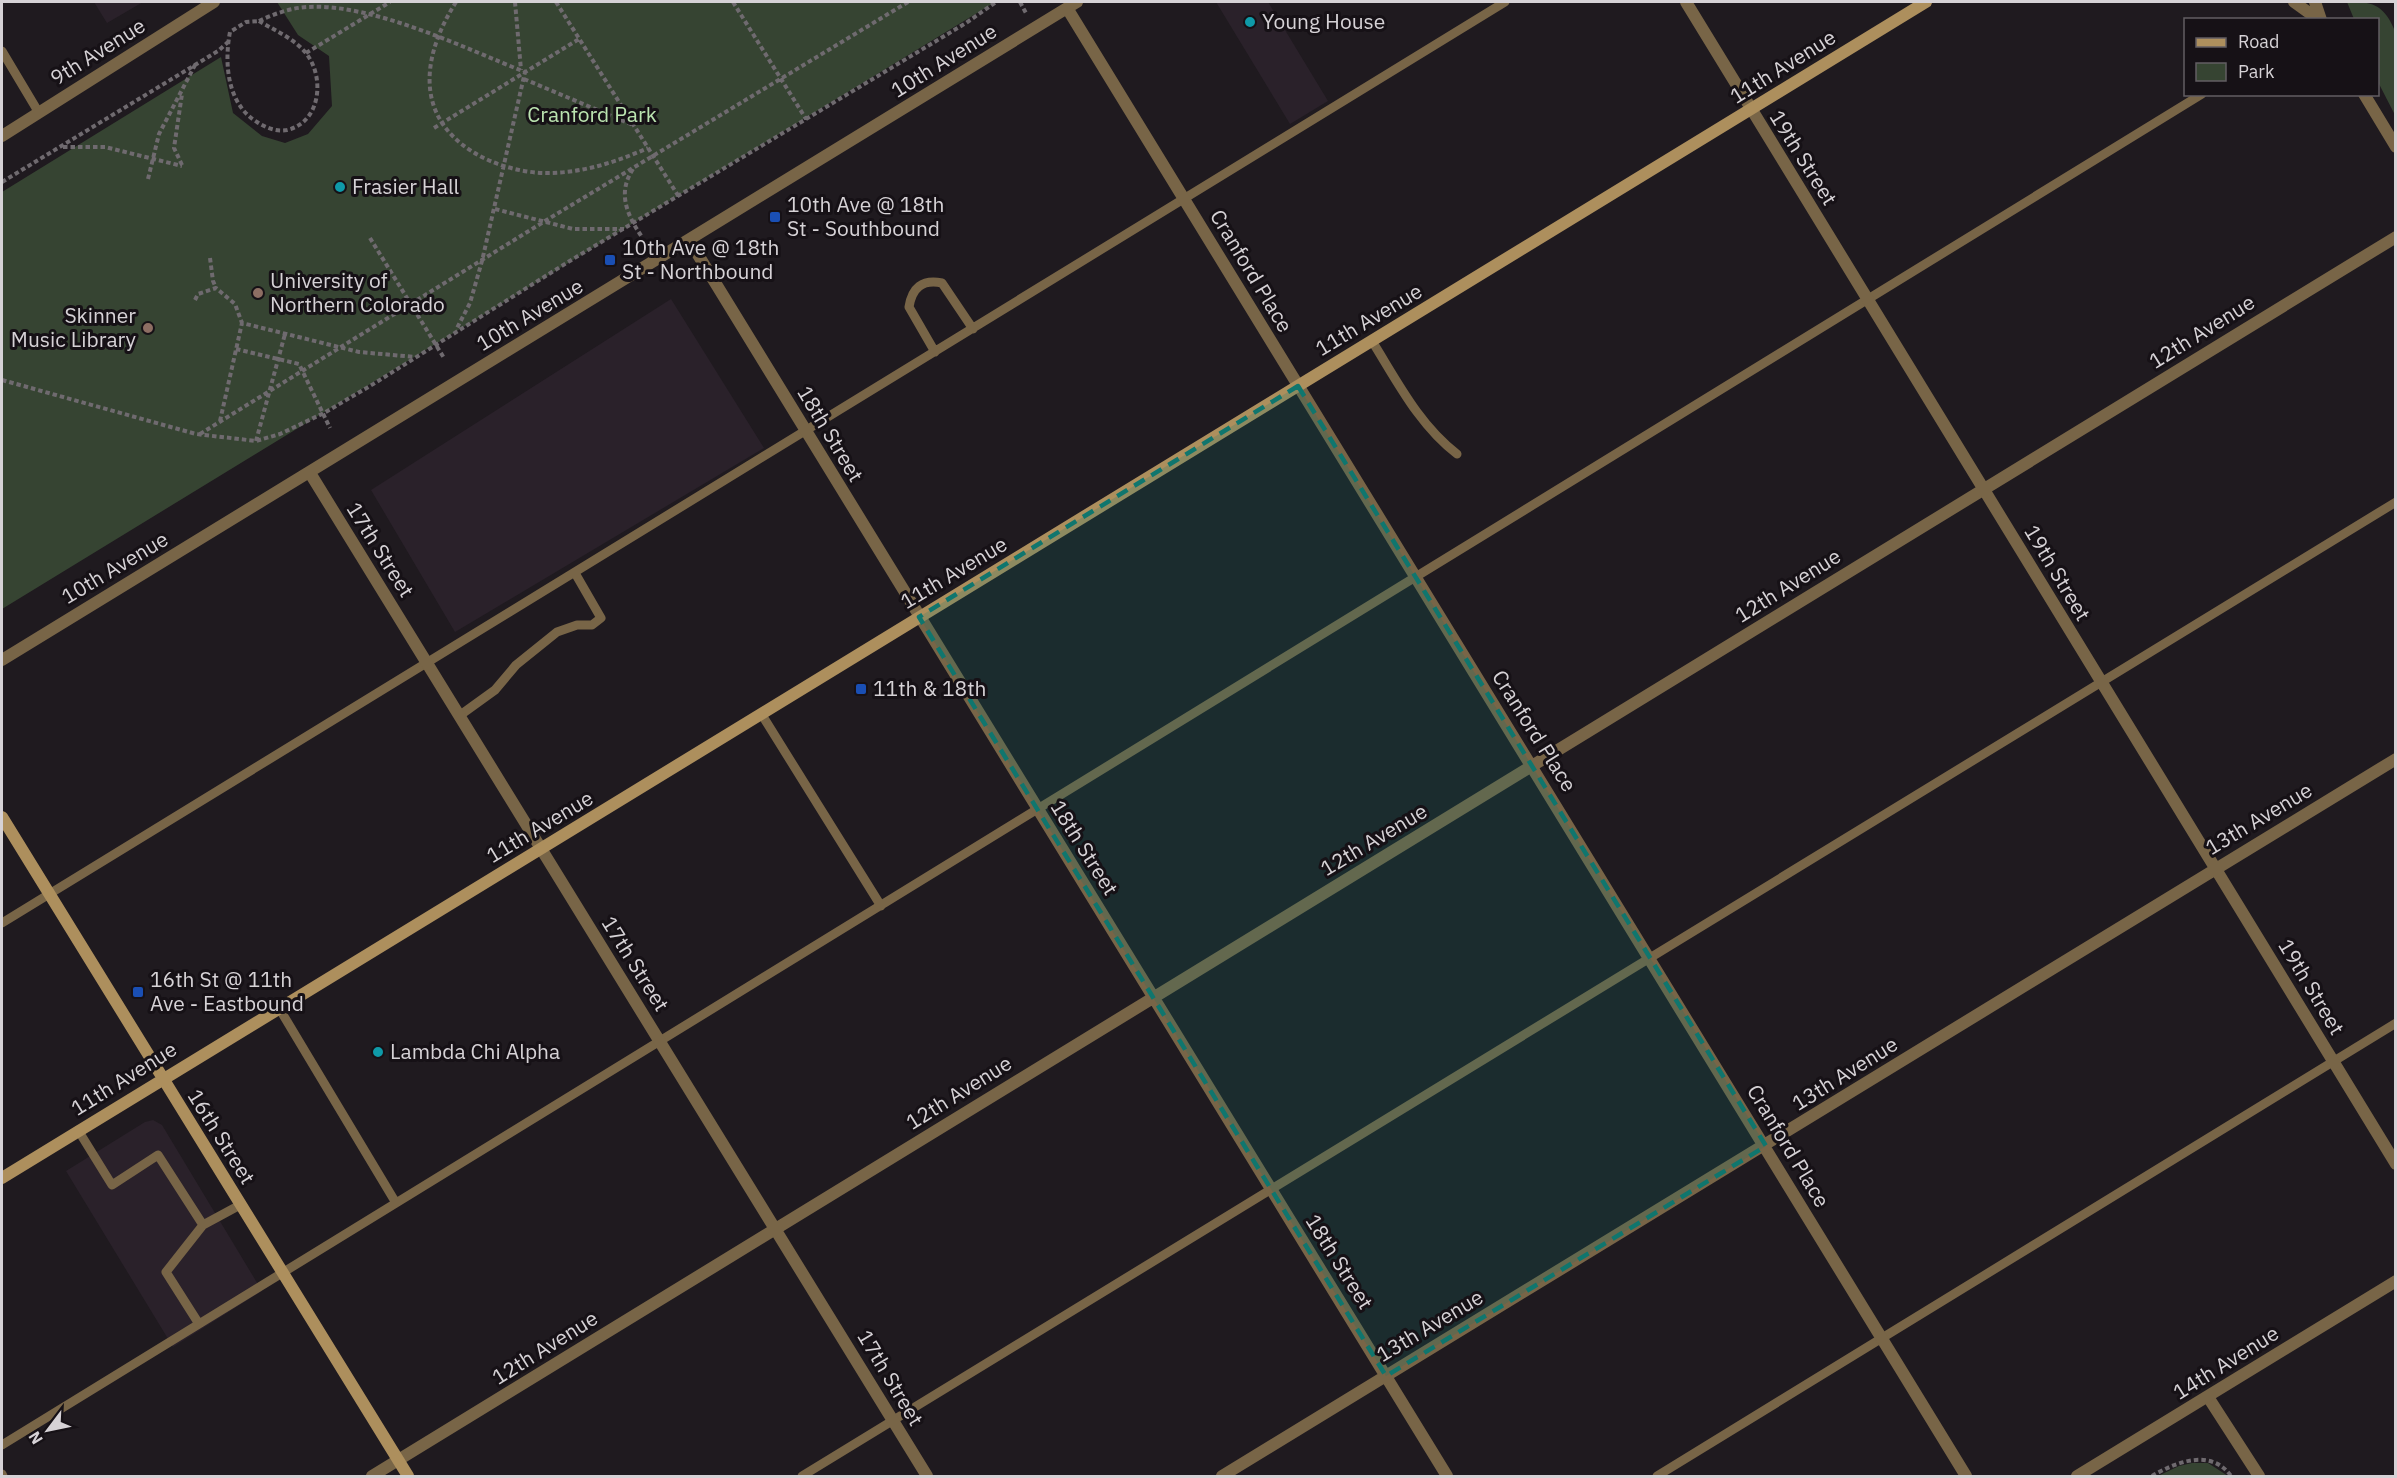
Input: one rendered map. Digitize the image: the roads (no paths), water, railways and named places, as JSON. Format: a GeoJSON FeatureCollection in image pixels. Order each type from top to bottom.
{"type":"FeatureCollection","features":[{"type":"Feature","properties":{"kind":"main road","name":"11th Avenue"},"geometry":{"type":"LineString","coordinates":[[2,1178],[162,1078],[762,715],[1921,3]]}},
{"type":"Feature","properties":{"kind":"main road","name":"16th Street"},"geometry":{"type":"LineString","coordinates":[[2,817],[408,1476]]}},
{"type":"Feature","properties":{"kind":"street","name":"9th Avenue"},"geometry":{"type":"LineString","coordinates":[[2,136],[214,2]]}},
{"type":"Feature","properties":{"kind":"street","name":"19th Street"},"geometry":{"type":"LineString","coordinates":[[1686,2],[2396,1164]]}},
{"type":"Feature","properties":{"kind":"street"},"geometry":{"type":"LineString","coordinates":[[2294,2],[2317,18]]}},
{"type":"Feature","properties":{"kind":"street"},"geometry":{"type":"LineString","coordinates":[[2314,2],[2319,18]]}},
{"type":"Feature","properties":{"kind":"street"},"geometry":{"type":"LineString","coordinates":[[2320,18],[2322,2]]}},
{"type":"Feature","properties":{"kind":"street","name":"Cranford Place"},"geometry":{"type":"LineString","coordinates":[[1072,5],[1184,200],[1766,1146],[1965,1476]]}},
{"type":"Feature","properties":{"kind":"street","name":"10th Avenue"},"geometry":{"type":"LineString","coordinates":[[2,660],[1072,5]]}},
{"type":"Feature","properties":{"kind":"street"},"geometry":{"type":"LineString","coordinates":[[2365,96],[2396,147]]}},
{"type":"Feature","properties":{"kind":"street","name":"12th Avenue"},"geometry":{"type":"LineString","coordinates":[[372,1476],[2396,237]]}},
{"type":"Feature","properties":{"kind":"street","name":"18th Street"},"geometry":{"type":"LineString","coordinates":[[689,240],[1447,1476]]}},
{"type":"Feature","properties":{"kind":"street","name":"17th Street"},"geometry":{"type":"LineString","coordinates":[[310,473],[927,1476]]}},
{"type":"Feature","properties":{"kind":"street","name":"13th Avenue"},"geometry":{"type":"LineString","coordinates":[[1222,1476],[1766,1146],[2396,759]]}},
{"type":"Feature","properties":{"kind":"street","name":"14th Avenue"},"geometry":{"type":"LineString","coordinates":[[2077,1476],[2396,1281]]}},
{"type":"Feature","properties":{"kind":"street"},"geometry":{"type":"LineString","coordinates":[[2208,1397],[2259,1476]]}},
{"type":"Feature","properties":{"kind":"lane"},"geometry":{"type":"LineString","coordinates":[[2,923],[1505,2]]}},
{"type":"Feature","properties":{"kind":"lane"},"geometry":{"type":"LineString","coordinates":[[2,51],[39,113]]}},
{"type":"Feature","properties":{"kind":"lane"},"geometry":{"type":"LineString","coordinates":[[2,1445],[1417,579],[2199,96]]}},
{"type":"Feature","properties":{"kind":"lane"},"geometry":{"type":"LineString","coordinates":[[935,352],[909,307],[911,293],[921,284],[933,281],[942,284],[973,329]]}},
{"type":"Feature","properties":{"kind":"lane"},"geometry":{"type":"LineString","coordinates":[[1372,341],[1425,425],[1437,439],[1457,454]]}},
{"type":"Feature","properties":{"kind":"lane"},"geometry":{"type":"LineString","coordinates":[[802,1476],[2396,502]]}},
{"type":"Feature","properties":{"kind":"lane"},"geometry":{"type":"LineString","coordinates":[[459,716],[495,690],[516,665],[557,632],[577,625],[592,625],[601,618],[575,573]]}},
{"type":"Feature","properties":{"kind":"lane"},"geometry":{"type":"LineString","coordinates":[[762,715],[881,906]]}},
{"type":"Feature","properties":{"kind":"lane"},"geometry":{"type":"LineString","coordinates":[[279,1008],[396,1203]]}},
{"type":"Feature","properties":{"kind":"lane"},"geometry":{"type":"LineString","coordinates":[[1657,1476],[2396,1023]]}},
{"type":"Feature","properties":{"kind":"lane"},"geometry":{"type":"LineString","coordinates":[[78,1130],[112,1185],[158,1155],[203,1225]]}},
{"type":"Feature","properties":{"kind":"lane"},"geometry":{"type":"LineString","coordinates":[[199,1324],[166,1272],[203,1225],[240,1205]]}},
{"type":"Feature","properties":{"kind":"place","name":"Young House"},"geometry":{"type":"Point","coordinates":[1250,22]}},
{"type":"Feature","properties":{"kind":"place","name":"Frasier Hall"},"geometry":{"type":"Point","coordinates":[340,187]}},
{"type":"Feature","properties":{"kind":"place","name":"10th Ave @ 18th St - Southbound"},"geometry":{"type":"Point","coordinates":[775,217]}},
{"type":"Feature","properties":{"kind":"place","name":"10th Ave @ 18th St - Northbound"},"geometry":{"type":"Point","coordinates":[610,260]}},
{"type":"Feature","properties":{"kind":"place","name":"University of Northern Colorado"},"geometry":{"type":"Point","coordinates":[258,293]}},
{"type":"Feature","properties":{"kind":"place","name":"Skinner Music Library"},"geometry":{"type":"Point","coordinates":[148,328]}},
{"type":"Feature","properties":{"kind":"place","name":"11th & 18th"},"geometry":{"type":"Point","coordinates":[861,689]}},
{"type":"Feature","properties":{"kind":"place","name":"16th St @ 11th Ave - Eastbound"},"geometry":{"type":"Point","coordinates":[138,992]}},
{"type":"Feature","properties":{"kind":"place","name":"Lambda Chi Alpha"},"geometry":{"type":"Point","coordinates":[378,1052]}},
{"type":"Feature","properties":{"kind":"park label","name":"Cranford Park"},"geometry":{"type":"Point","coordinates":[592,115]}}]}
